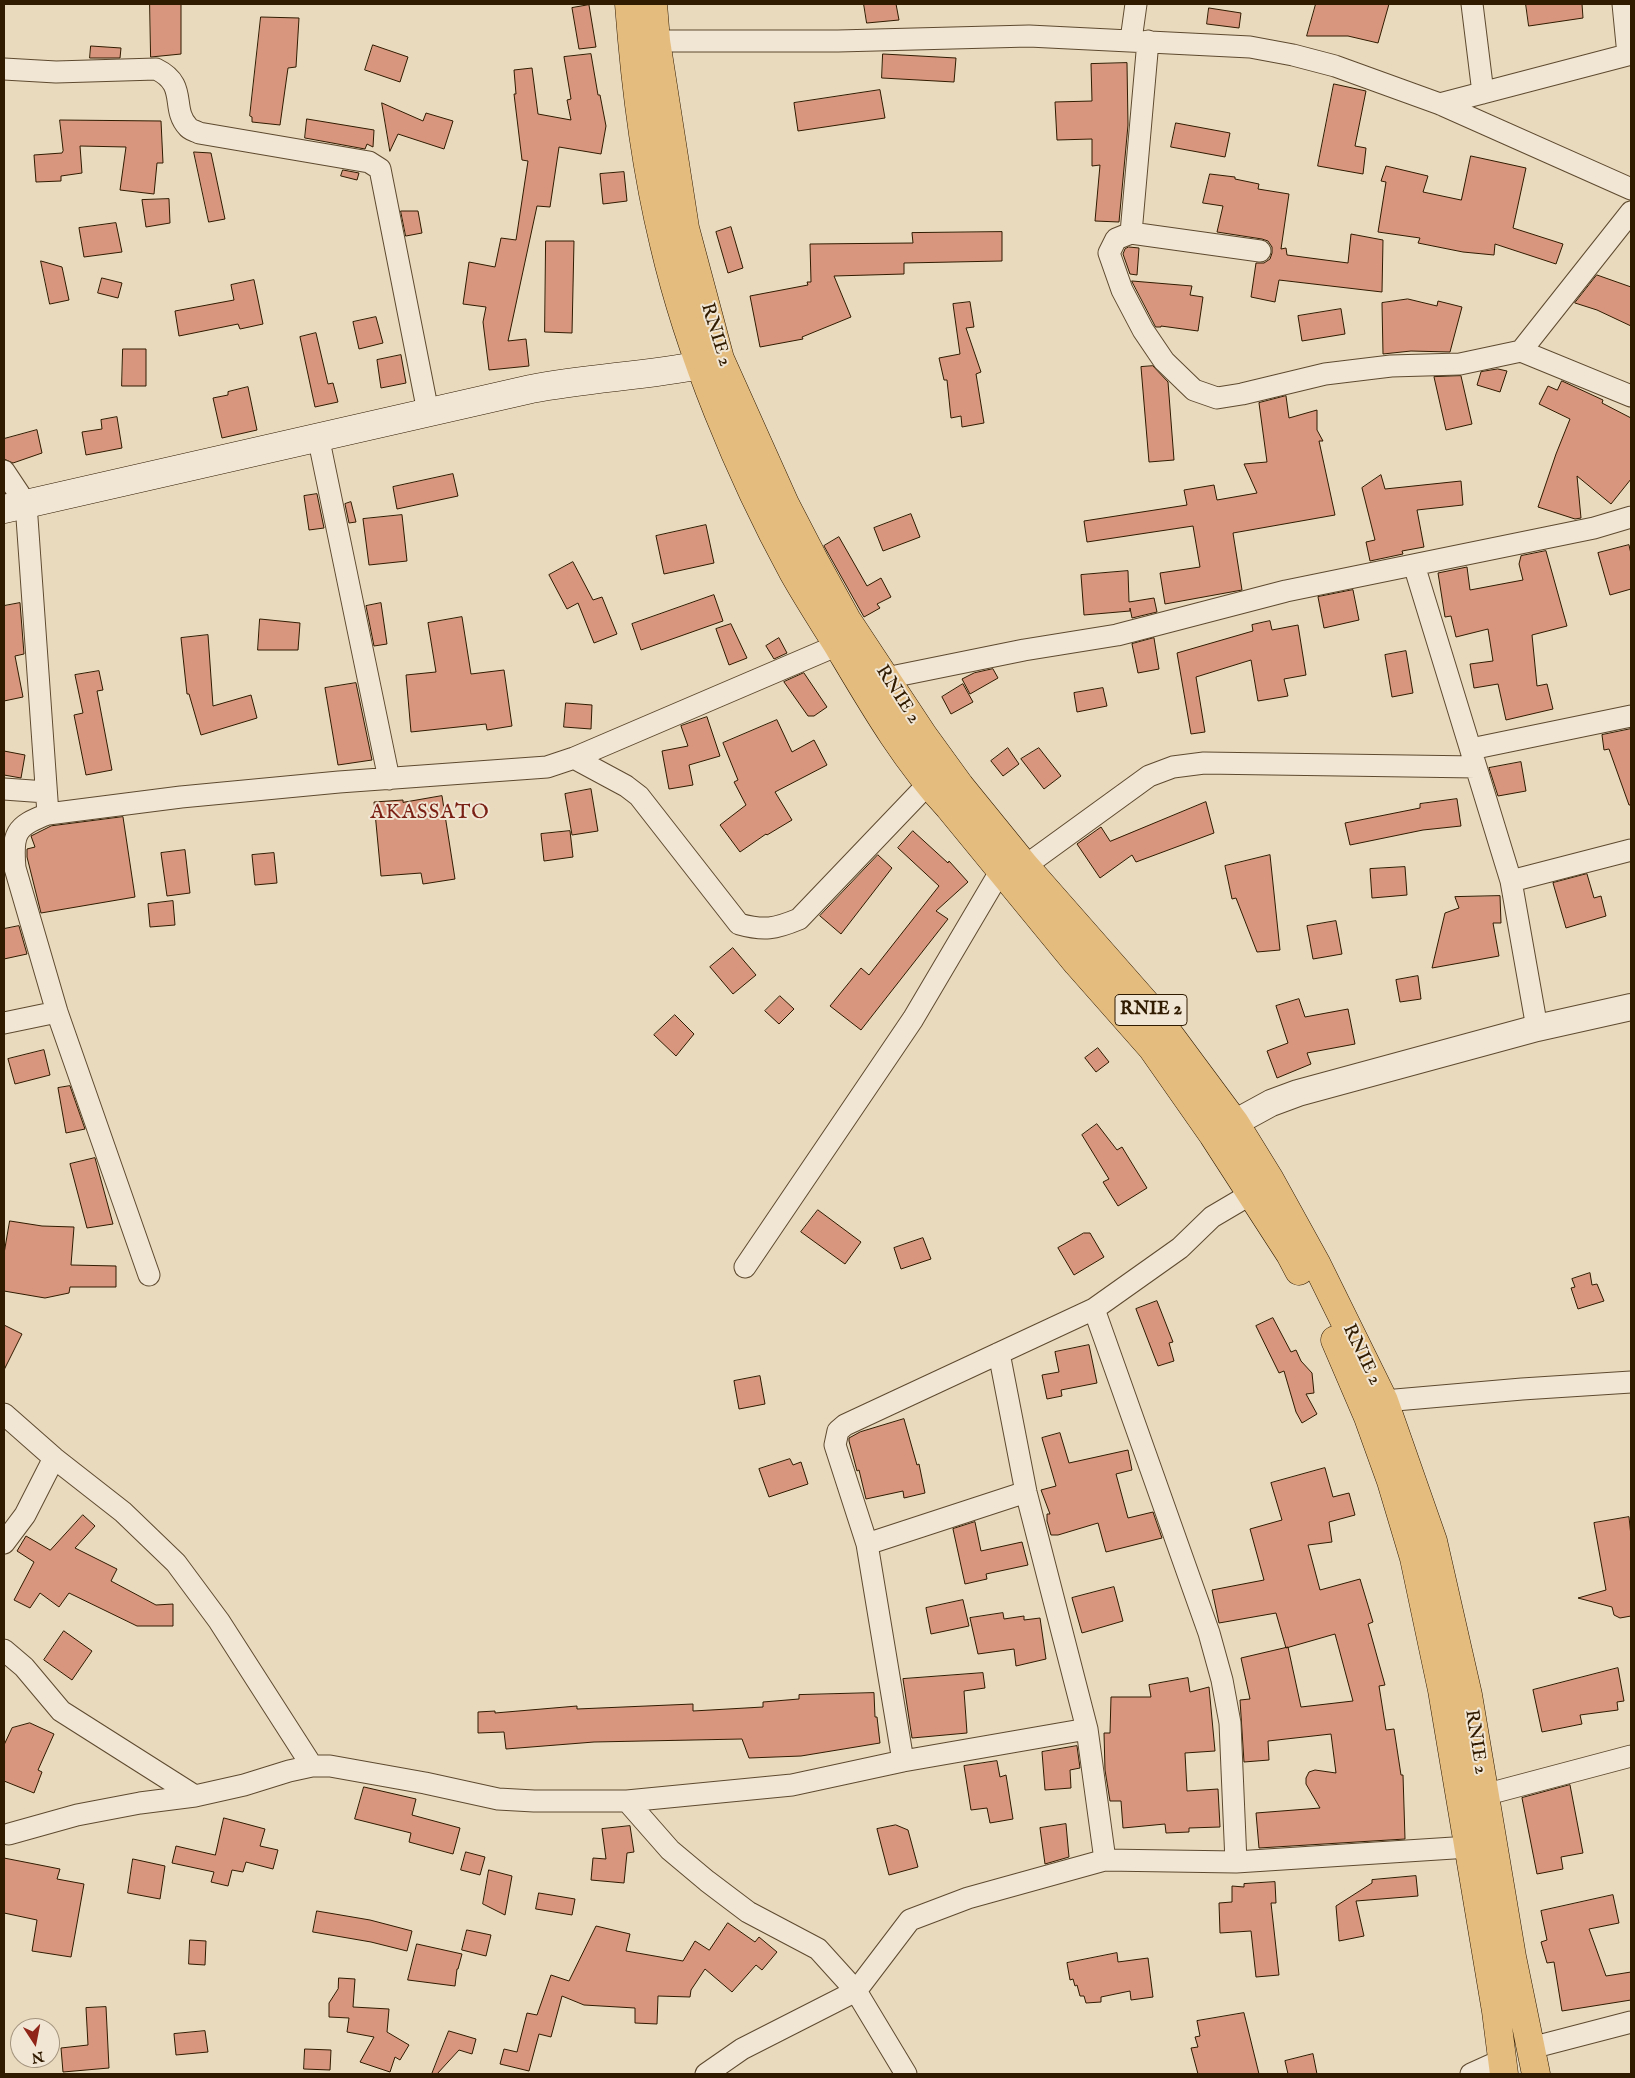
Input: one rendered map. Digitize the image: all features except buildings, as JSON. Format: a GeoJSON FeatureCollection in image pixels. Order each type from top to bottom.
{"type":"FeatureCollection","features":[{"type":"Feature","properties":{"kind":"highway","name":"RNIE 2"},"geometry":{"type":"LineString","coordinates":[[629,4],[637,84],[664,245],[701,365],[746,476],[793,572],[878,714],[928,784],[1149,1007],[1224,1129],[1251,1194],[1290,1254],[1337,1344],[1368,1417],[1391,1481],[1416,1567],[1442,1690],[1496,2011],[1503,2067]]}},
{"type":"Feature","properties":{"kind":"highway","name":"RNIE 2"},"geometry":{"type":"LineString","coordinates":[[653,4],[656,41],[685,228],[720,359],[785,504],[847,620],[922,735],[960,786],[1013,868]]}},
{"type":"Feature","properties":{"kind":"highway","name":"RNIE 2"},"geometry":{"type":"LineString","coordinates":[[1224,1129],[1269,1178],[1316,1263],[1384,1401],[1433,1541],[1468,1695],[1512,1957],[1536,2074]]}},
{"type":"Feature","properties":{"kind":"main road"},"geometry":{"type":"LineString","coordinates":[[15,506],[318,436],[561,383],[670,371],[701,365]]}},
{"type":"Feature","properties":{"kind":"street"},"geometry":{"type":"LineString","coordinates":[[1132,233],[1140,41],[1136,4]]}},
{"type":"Feature","properties":{"kind":"street"},"geometry":{"type":"LineString","coordinates":[[1472,4],[1483,92]]}},
{"type":"Feature","properties":{"kind":"street"},"geometry":{"type":"LineString","coordinates":[[1440,104],[1630,54],[1623,4]]}},
{"type":"Feature","properties":{"kind":"street"},"geometry":{"type":"LineString","coordinates":[[656,41],[1029,36],[1250,47],[1293,55],[1335,66],[1440,104],[1631,189]]}},
{"type":"Feature","properties":{"kind":"street"},"geometry":{"type":"LineString","coordinates":[[4,69],[56,72],[156,70],[167,75],[175,86],[182,116],[188,128],[199,133],[369,162],[380,169],[428,412]]}},
{"type":"Feature","properties":{"kind":"street"},"geometry":{"type":"LineString","coordinates":[[1521,351],[1631,212]]}},
{"type":"Feature","properties":{"kind":"street"},"geometry":{"type":"LineString","coordinates":[[1260,251],[1132,233],[1116,239],[1109,253],[1122,290],[1164,361],[1194,390],[1217,398],[1242,394],[1325,374],[1391,366],[1460,364],[1521,351],[1631,396]]}},
{"type":"Feature","properties":{"kind":"street"},"geometry":{"type":"LineString","coordinates":[[318,436],[389,779]]}},
{"type":"Feature","properties":{"kind":"street"},"geometry":{"type":"LineString","coordinates":[[4,471],[15,506],[48,814]]}},
{"type":"Feature","properties":{"kind":"street"},"geometry":{"type":"LineString","coordinates":[[886,678],[1024,650],[1116,634],[1286,591],[1594,528],[1631,517]]}},
{"type":"Feature","properties":{"kind":"street"},"geometry":{"type":"LineString","coordinates":[[1414,564],[1510,881],[1537,1028]]}},
{"type":"Feature","properties":{"kind":"street"},"geometry":{"type":"LineString","coordinates":[[148,1275],[57,1012],[16,868],[13,849],[18,832],[28,821],[48,814],[181,797],[547,767],[574,758],[838,645]]}},
{"type":"Feature","properties":{"kind":"street"},"geometry":{"type":"LineString","coordinates":[[745,1267],[1013,868],[1149,776],[1173,767],[1204,763],[1473,758],[1631,716]]}},
{"type":"Feature","properties":{"kind":"street"},"geometry":{"type":"LineString","coordinates":[[574,758],[626,786],[639,796],[739,924],[758,929],[782,926],[799,920],[928,784]]}},
{"type":"Feature","properties":{"kind":"street"},"geometry":{"type":"LineString","coordinates":[[4,790],[46,792]]}},
{"type":"Feature","properties":{"kind":"street"},"geometry":{"type":"LineString","coordinates":[[1510,881],[1631,850]]}},
{"type":"Feature","properties":{"kind":"street"},"geometry":{"type":"LineString","coordinates":[[1224,1129],[1271,1103],[1298,1094],[1537,1028],[1631,1007]]}},
{"type":"Feature","properties":{"kind":"street"},"geometry":{"type":"LineString","coordinates":[[4,1023],[57,1012]]}},
{"type":"Feature","properties":{"kind":"street"},"geometry":{"type":"LineString","coordinates":[[903,1761],[867,1544],[835,1445],[838,1431],[845,1425],[1094,1309],[1180,1248],[1212,1217],[1251,1194]]}},
{"type":"Feature","properties":{"kind":"street"},"geometry":{"type":"LineString","coordinates":[[1094,1309],[1209,1633],[1222,1680],[1230,1723],[1236,1862]]}},
{"type":"Feature","properties":{"kind":"street"},"geometry":{"type":"LineString","coordinates":[[999,1353],[1026,1492],[1087,1728],[1105,1860]]}},
{"type":"Feature","properties":{"kind":"street"},"geometry":{"type":"LineString","coordinates":[[1384,1401],[1631,1382]]}},
{"type":"Feature","properties":{"kind":"street"},"geometry":{"type":"LineString","coordinates":[[4,1414],[54,1458],[123,1512],[176,1562],[219,1620],[312,1766]]}},
{"type":"Feature","properties":{"kind":"street"},"geometry":{"type":"LineString","coordinates":[[4,1543],[25,1515],[54,1458]]}},
{"type":"Feature","properties":{"kind":"street"},"geometry":{"type":"LineString","coordinates":[[867,1544],[1026,1492]]}},
{"type":"Feature","properties":{"kind":"street"},"geometry":{"type":"LineString","coordinates":[[4,1650],[24,1667],[61,1711],[194,1796]]}},
{"type":"Feature","properties":{"kind":"street"},"geometry":{"type":"LineString","coordinates":[[9,1834],[100,1810],[194,1796],[244,1785],[312,1766],[330,1766],[425,1783],[498,1799],[627,1801],[792,1785],[903,1761],[1087,1728]]}},
{"type":"Feature","properties":{"kind":"street"},"geometry":{"type":"LineString","coordinates":[[1484,1795],[1631,1756]]}},
{"type":"Feature","properties":{"kind":"street"},"geometry":{"type":"LineString","coordinates":[[627,1801],[670,1850],[706,1881],[748,1912],[818,1949],[856,1991],[906,2074]]}},
{"type":"Feature","properties":{"kind":"street"},"geometry":{"type":"LineString","coordinates":[[706,2074],[742,2049],[856,1991],[910,1920],[968,1898],[1105,1860],[1236,1862],[1469,1847]]}},
{"type":"Feature","properties":{"kind":"street"},"geometry":{"type":"LineString","coordinates":[[1532,2048],[1631,2022]]}},
{"type":"Feature","properties":{"kind":"street"},"geometry":{"type":"LineString","coordinates":[[1471,2074],[1503,2067]]}},
{"type":"Feature","properties":{"kind":"district","name":"AKASSATO"},"geometry":{"type":"Point","coordinates":[430,814]}}]}
